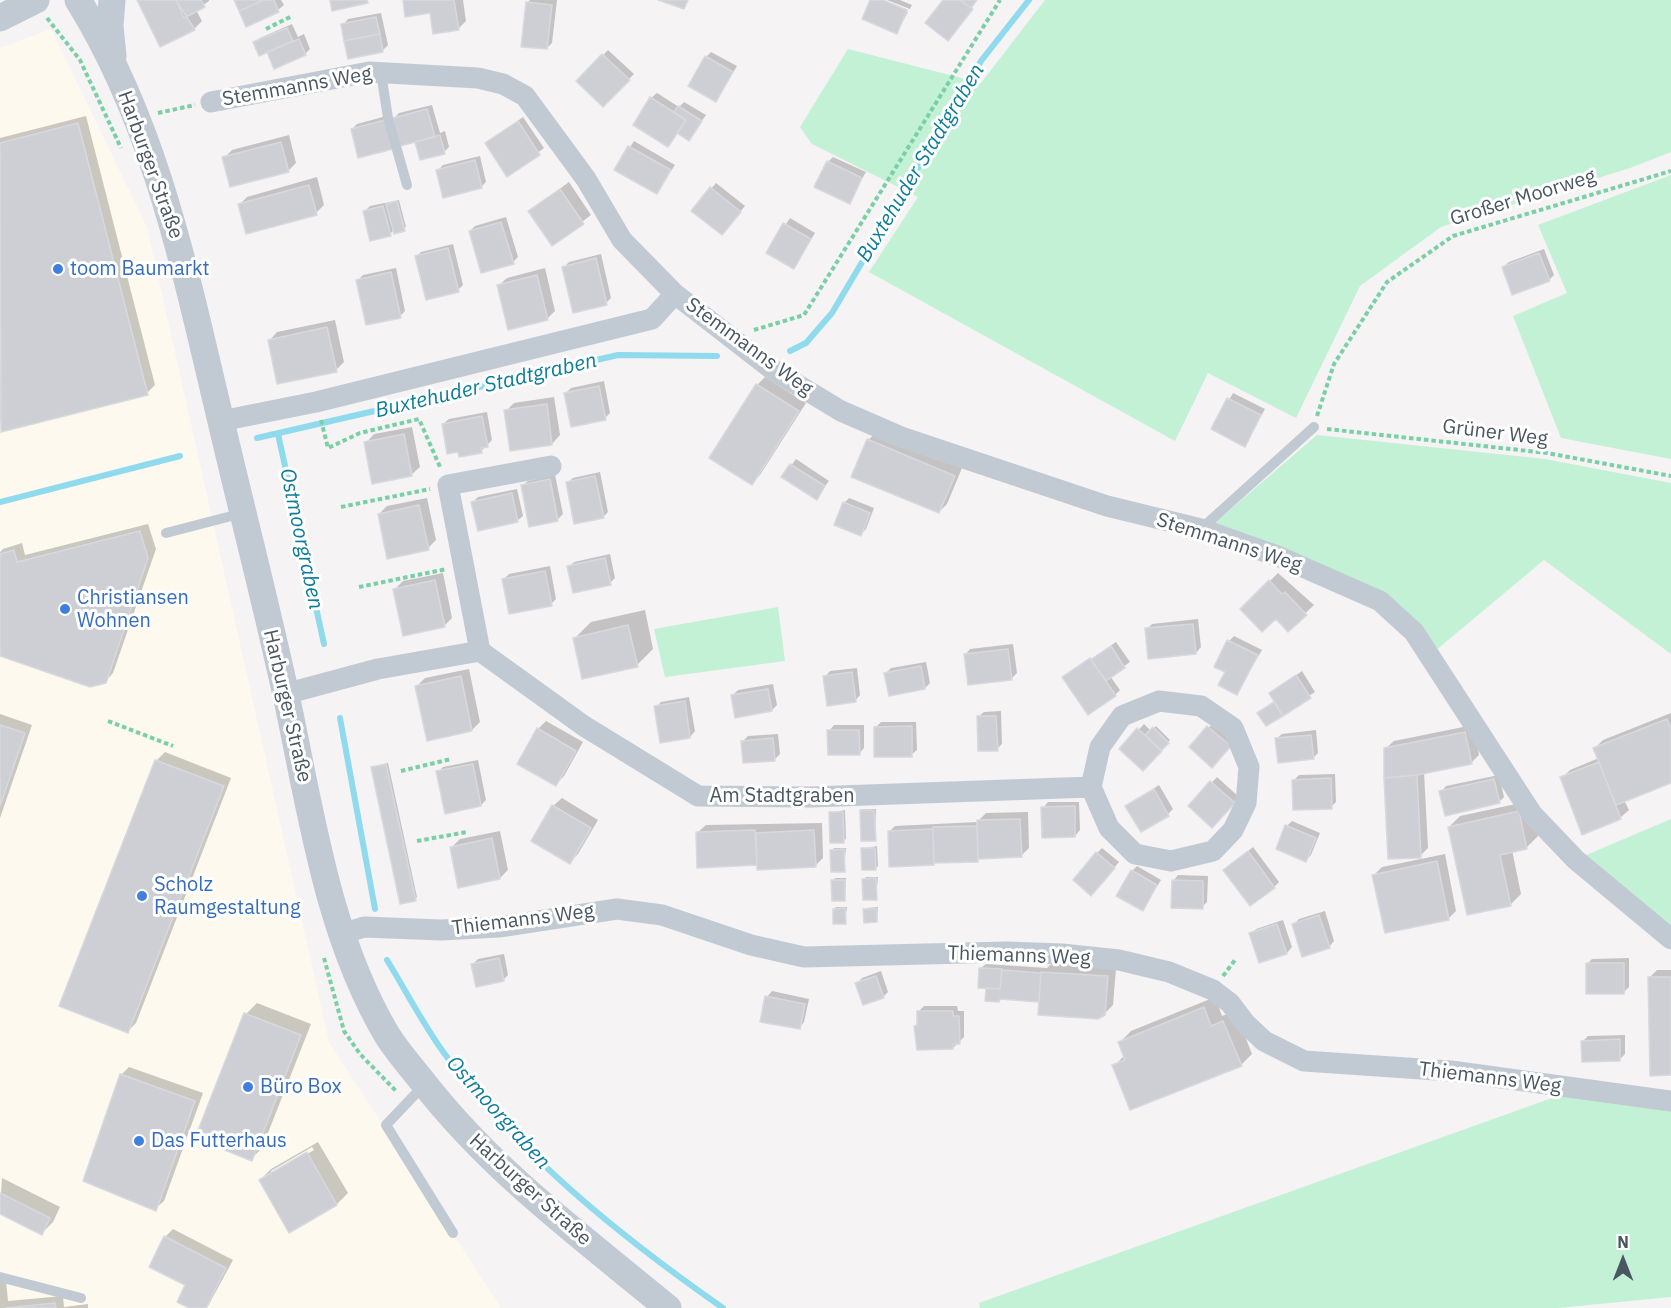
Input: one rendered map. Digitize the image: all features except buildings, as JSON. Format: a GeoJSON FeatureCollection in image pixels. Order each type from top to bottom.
{"type":"FeatureCollection","features":[{"type":"Feature","properties":{"kind":"street"},"geometry":{"type":"LineString","coordinates":[[0,18],[36,0]]}},
{"type":"Feature","properties":{"kind":"street","name":"Harburger Straße"},"geometry":{"type":"LineString","coordinates":[[78,0],[115,69],[137,118],[178,243],[285,694],[319,853],[342,934],[362,986],[388,1037],[452,1119],[509,1177],[668,1308]]}},
{"type":"Feature","properties":{"kind":"street"},"geometry":{"type":"LineString","coordinates":[[112,0],[110,26],[115,69]]}},
{"type":"Feature","properties":{"kind":"street","name":"Stemmanns Weg"},"geometry":{"type":"LineString","coordinates":[[211,102],[369,72],[478,78],[502,84],[525,96],[586,178],[622,240],[675,294],[773,370],[841,411],[901,437],[1107,506],[1201,529],[1289,561],[1380,601],[1414,632],[1532,814],[1576,860],[1671,939]]}},
{"type":"Feature","properties":{"kind":"street","name":"Stemmanns Weg"},"geometry":{"type":"LineString","coordinates":[[220,421],[316,402],[652,320],[675,294]]}},
{"type":"Feature","properties":{"kind":"street"},"geometry":{"type":"LineString","coordinates":[[285,694],[378,669],[480,651],[448,485],[550,466]]}},
{"type":"Feature","properties":{"kind":"street","name":"Am Stadtgraben"},"geometry":{"type":"LineString","coordinates":[[480,651],[584,726],[698,796],[810,797],[1091,787]]}},
{"type":"Feature","properties":{"kind":"street"},"geometry":{"type":"LineString","coordinates":[[1159,701],[1201,706],[1233,728],[1249,767],[1246,803],[1233,830],[1214,851],[1172,861],[1135,854],[1109,828],[1091,787],[1100,747],[1122,716],[1159,701]]}},
{"type":"Feature","properties":{"kind":"street","name":"Thiemanns Weg"},"geometry":{"type":"LineString","coordinates":[[342,934],[364,927],[441,930],[499,927],[576,913],[617,909],[662,915],[751,945],[804,957],[1008,952],[1062,954],[1119,960],[1168,972],[1214,990],[1230,1003],[1246,1024],[1264,1041],[1304,1061],[1451,1071],[1671,1101]]}},
{"type":"Feature","properties":{"kind":"lane"},"geometry":{"type":"LineString","coordinates":[[381,73],[388,118],[407,185]]}},
{"type":"Feature","properties":{"kind":"lane"},"geometry":{"type":"LineString","coordinates":[[1201,529],[1314,427]]}},
{"type":"Feature","properties":{"kind":"lane"},"geometry":{"type":"LineString","coordinates":[[166,533],[243,513]]}},
{"type":"Feature","properties":{"kind":"lane"},"geometry":{"type":"LineString","coordinates":[[425,1084],[386,1125],[453,1233]]}},
{"type":"Feature","properties":{"kind":"lane"},"geometry":{"type":"LineString","coordinates":[[0,1277],[81,1298]]}},
{"type":"Feature","properties":{"kind":"path"},"geometry":{"type":"LineString","coordinates":[[733,337],[804,315],[1000,0]]}},
{"type":"Feature","properties":{"kind":"path"},"geometry":{"type":"LineString","coordinates":[[266,28],[292,16]]}},
{"type":"Feature","properties":{"kind":"path"},"geometry":{"type":"LineString","coordinates":[[137,118],[211,102]]}},
{"type":"Feature","properties":{"kind":"path","name":"Großer Moorweg"},"geometry":{"type":"LineString","coordinates":[[1314,427],[1334,364],[1388,282],[1453,236],[1671,171]]}},
{"type":"Feature","properties":{"kind":"path"},"geometry":{"type":"LineString","coordinates":[[316,402],[328,448],[360,433],[419,419],[448,485],[341,507]]}},
{"type":"Feature","properties":{"kind":"path","name":"Grüner Weg"},"geometry":{"type":"LineString","coordinates":[[1314,427],[1547,453],[1671,476]]}},
{"type":"Feature","properties":{"kind":"path"},"geometry":{"type":"LineString","coordinates":[[359,587],[464,565]]}},
{"type":"Feature","properties":{"kind":"path"},"geometry":{"type":"LineString","coordinates":[[108,721],[173,746]]}},
{"type":"Feature","properties":{"kind":"path"},"geometry":{"type":"LineString","coordinates":[[401,771],[451,759]]}},
{"type":"Feature","properties":{"kind":"path"},"geometry":{"type":"LineString","coordinates":[[417,841],[467,832]]}},
{"type":"Feature","properties":{"kind":"shaded area"},"geometry":{"type":"Polygon","coordinates":[[[51,29],[147,227],[329,1042],[501,1308],[0,1308],[0,48],[51,29]]]}},
{"type":"Feature","properties":{"kind":"green space"},"geometry":{"type":"Polygon","coordinates":[[[1045,0],[1671,0],[1671,152],[1630,168],[1441,227],[1360,286],[1296,418],[1208,373],[1175,441],[869,272],[918,197],[812,144],[800,127],[848,49],[981,83],[1045,0]]]}},
{"type":"Feature","properties":{"kind":"green space"},"geometry":{"type":"Polygon","coordinates":[[[1671,175],[1671,459],[1561,438],[1513,316],[1567,293],[1538,225],[1671,175]]]}},
{"type":"Feature","properties":{"kind":"green space"},"geometry":{"type":"Polygon","coordinates":[[[1317,435],[1545,459],[1671,483],[1671,654],[1544,560],[1435,651],[1419,626],[1209,528],[1317,435]]]}},
{"type":"Feature","properties":{"kind":"green space"},"geometry":{"type":"Polygon","coordinates":[[[778,607],[785,661],[665,677],[654,629],[778,607]]]}},
{"type":"Feature","properties":{"kind":"green space"},"geometry":{"type":"Polygon","coordinates":[[[1671,819],[1671,929],[1584,856],[1671,819]]]}},
{"type":"Feature","properties":{"kind":"green space"},"geometry":{"type":"Polygon","coordinates":[[[1566,1093],[1671,1107],[1671,1297],[1558,1308],[980,1308],[979,1303],[1566,1093]]]}},
{"type":"Feature","properties":{"kind":"waterway","name":"Buxtehuder Stadtgraben"},"geometry":{"type":"LineString","coordinates":[[790,351],[806,343],[832,313],[981,61],[1029,0]]}},
{"type":"Feature","properties":{"kind":"waterway","name":"Buxtehuder Stadtgraben"},"geometry":{"type":"LineString","coordinates":[[257,438],[618,355],[717,356]]}},
{"type":"Feature","properties":{"kind":"waterway","name":"Ostmoorgraben"},"geometry":{"type":"LineString","coordinates":[[278,434],[324,644]]}},
{"type":"Feature","properties":{"kind":"waterway","name":"Buxtehuder Stadtgraben"},"geometry":{"type":"LineString","coordinates":[[0,502],[180,456]]}},
{"type":"Feature","properties":{"kind":"waterway","name":"Ostmoorgraben"},"geometry":{"type":"LineString","coordinates":[[340,718],[375,909]]}},
{"type":"Feature","properties":{"kind":"waterway","name":"Ostmoorgraben"},"geometry":{"type":"LineString","coordinates":[[387,960],[444,1053],[505,1126],[538,1160],[609,1223],[723,1308]]}},
{"type":"Feature","properties":{"kind":"place","name":"toom Baumarkt"},"geometry":{"type":"Point","coordinates":[58,269]}},
{"type":"Feature","properties":{"kind":"place","name":"Christiansen Wohnen"},"geometry":{"type":"Point","coordinates":[65,609]}},
{"type":"Feature","properties":{"kind":"place","name":"Scholz Raumgestaltung"},"geometry":{"type":"Point","coordinates":[142,896]}},
{"type":"Feature","properties":{"kind":"place","name":"Büro Box"},"geometry":{"type":"Point","coordinates":[248,1087]}},
{"type":"Feature","properties":{"kind":"place","name":"Das Futterhaus"},"geometry":{"type":"Point","coordinates":[139,1141]}}]}
